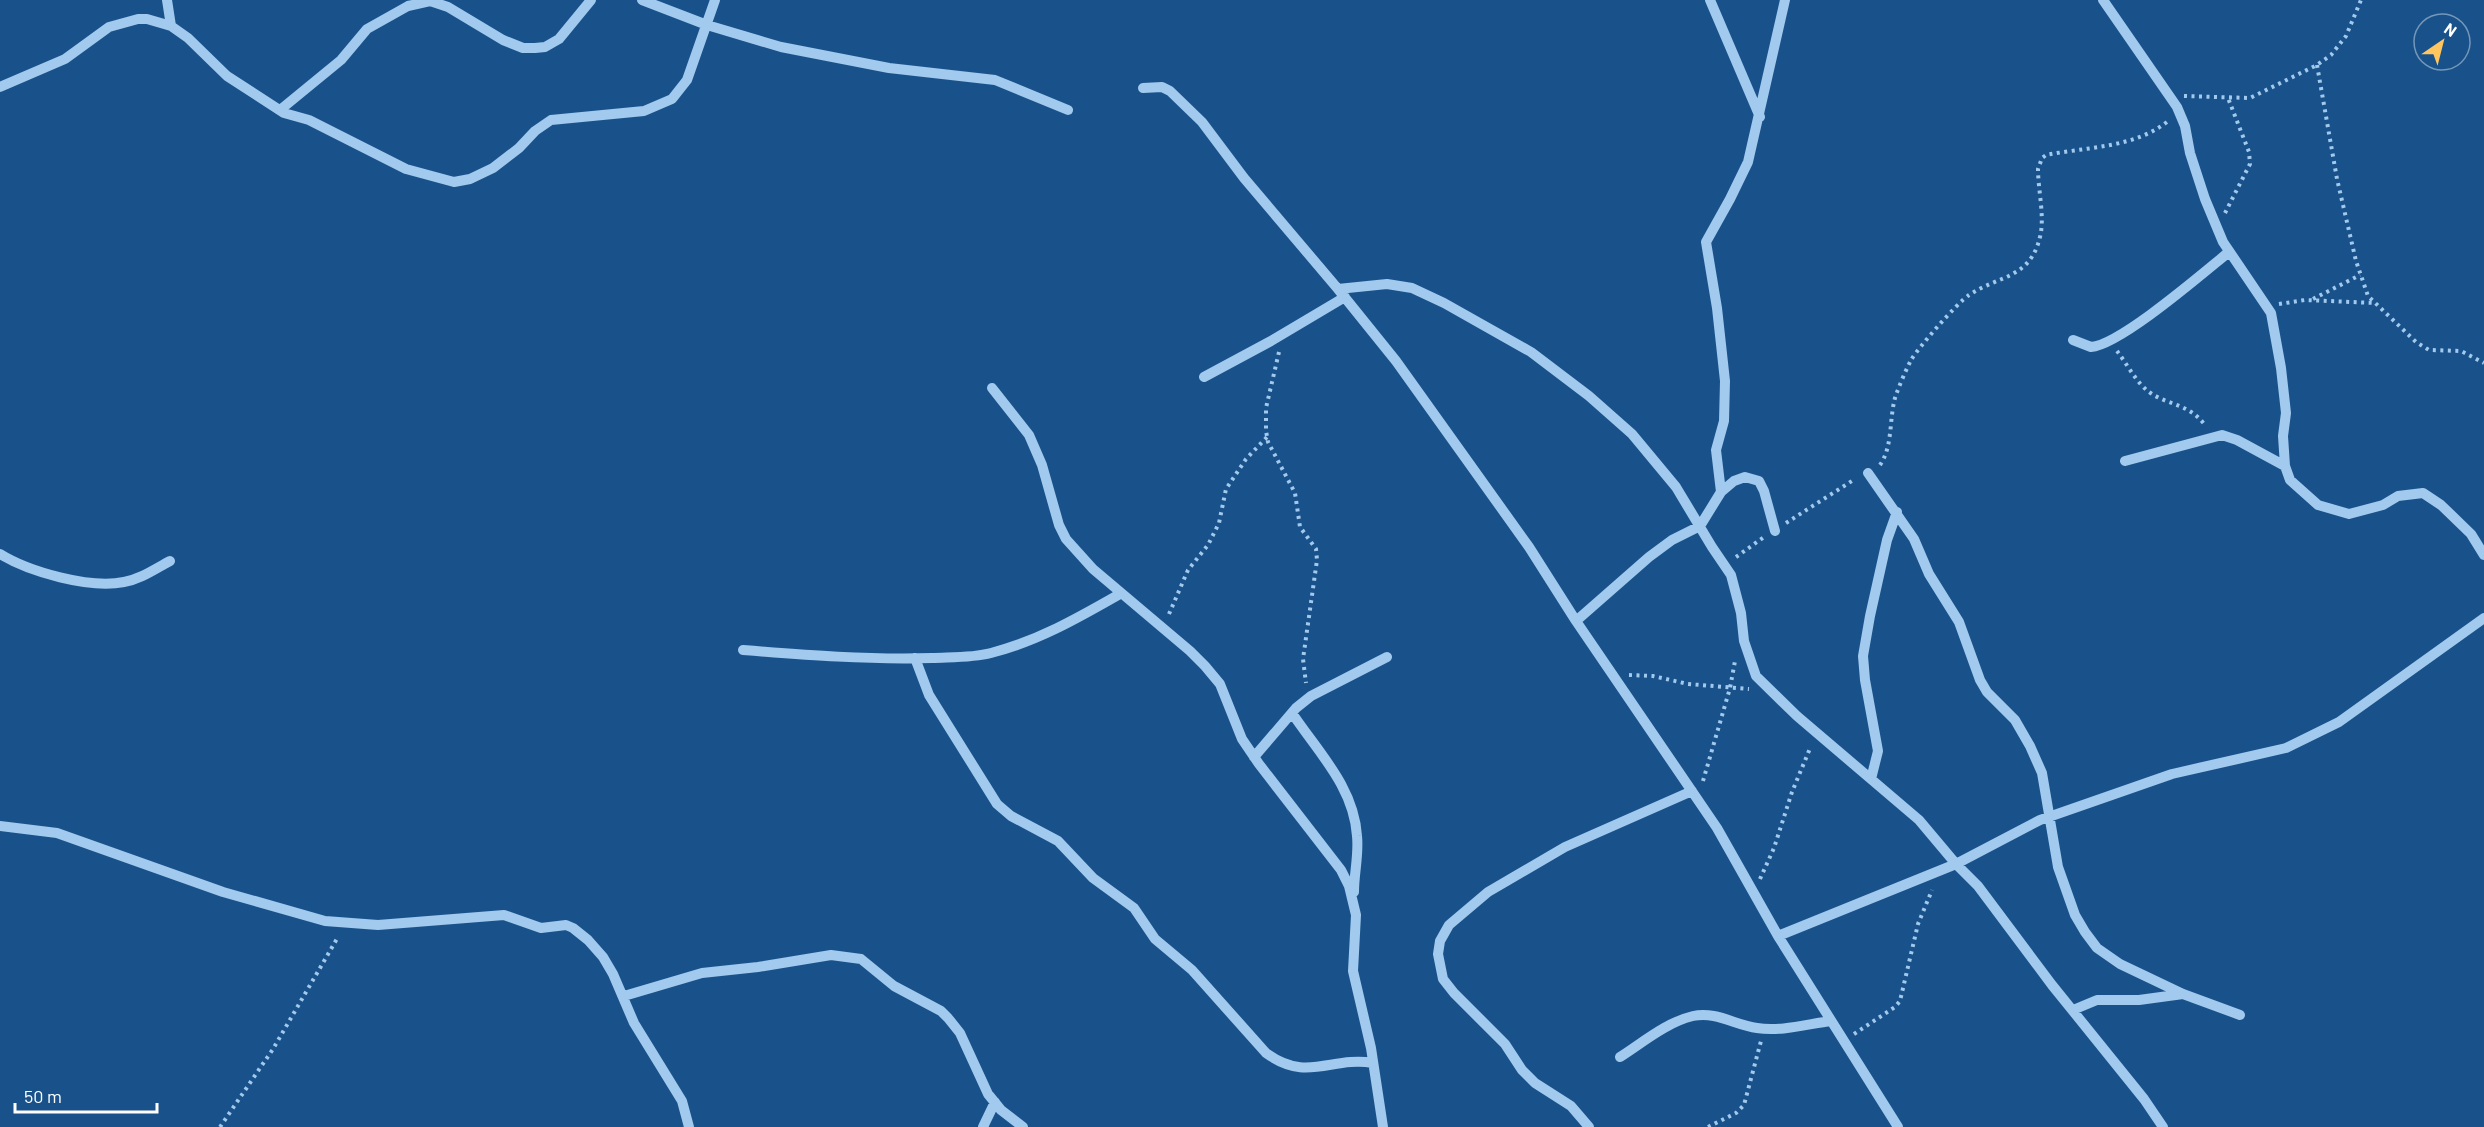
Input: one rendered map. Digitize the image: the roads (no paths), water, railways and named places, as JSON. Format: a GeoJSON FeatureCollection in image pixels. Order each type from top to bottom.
{"type":"FeatureCollection","features":[{"type":"Feature","properties":{"kind":"street"},"geometry":{"type":"LineString","coordinates":[[166,0],[171,26]]}},
{"type":"Feature","properties":{"kind":"street"},"geometry":{"type":"LineString","coordinates":[[280,110],[341,60],[367,29],[408,6],[430,1],[448,7],[503,40],[524,48],[535,48],[545,47],[559,39],[591,0]]}},
{"type":"Feature","properties":{"kind":"street"},"geometry":{"type":"LineString","coordinates":[[642,0],[661,3],[707,25],[781,46],[889,68],[995,80],[1068,110]]}},
{"type":"Feature","properties":{"kind":"street"},"geometry":{"type":"LineString","coordinates":[[0,87],[65,59],[109,27],[138,19],[147,19],[171,26],[188,38],[227,76],[280,110],[309,120],[406,169],[454,182],[470,179],[493,168],[551,120],[644,111],[672,99],[687,80],[715,0]]}},
{"type":"Feature","properties":{"kind":"street"},"geometry":{"type":"LineString","coordinates":[[1710,0],[1760,117]]}},
{"type":"Feature","properties":{"kind":"street"},"geometry":{"type":"LineString","coordinates":[[1721,492],[1716,450],[1724,421],[1725,381],[1717,308],[1706,242],[1748,162],[1785,0]]}},
{"type":"Feature","properties":{"kind":"street"},"geometry":{"type":"LineString","coordinates":[[2103,0],[2176,106],[2185,126],[2190,153],[2205,199],[2218,229],[2229,252],[2267,306],[2281,368],[2286,413],[2283,436],[2285,466],[2290,480],[2318,505],[2349,514],[2383,505],[2398,496],[2423,493],[2441,506],[2471,534],[2484,555]]}},
{"type":"Feature","properties":{"kind":"street"},"geometry":{"type":"LineString","coordinates":[[1143,88],[1162,87],[1170,91],[1188,108],[1251,187],[1342,293],[1396,361],[1463,453],[1529,547],[1576,621],[1695,795],[1778,936],[1898,1127]]}},
{"type":"Feature","properties":{"kind":"street"},"geometry":{"type":"LineString","coordinates":[[2073,340],[2091,347],[2109,341],[2151,314],[2229,252]]}},
{"type":"Feature","properties":{"kind":"street"},"geometry":{"type":"LineString","coordinates":[[1204,377],[1283,334],[1342,293],[1387,284],[1412,288],[1444,303],[1531,352],[1589,396],[1632,434],[1676,486],[1712,547],[1725,564],[1736,588],[1748,657],[1756,676],[1771,692],[1919,820],[1978,886],[2144,1099],[2163,1127]]}},
{"type":"Feature","properties":{"kind":"street"},"geometry":{"type":"LineString","coordinates":[[992,388],[1029,435],[1042,465],[1059,525],[1066,538],[1093,569],[1120,594],[1191,651],[1220,684],[1233,719],[1254,757],[1341,870],[1354,901]]}},
{"type":"Feature","properties":{"kind":"street"},"geometry":{"type":"LineString","coordinates":[[2126,461],[2222,435],[2237,440],[2285,466]]}},
{"type":"Feature","properties":{"kind":"street"},"geometry":{"type":"LineString","coordinates":[[1868,473],[1914,539],[1937,589],[1959,622],[1980,680],[1992,698],[2020,727],[2030,746],[2042,773],[2058,867],[2075,915],[2097,948],[2137,974],[2240,1016]]}},
{"type":"Feature","properties":{"kind":"street"},"geometry":{"type":"LineString","coordinates":[[1576,621],[1649,557],[1672,540],[1700,526],[1721,492],[1734,481],[1745,477],[1758,481],[1764,490],[1775,531]]}},
{"type":"Feature","properties":{"kind":"street"},"geometry":{"type":"LineString","coordinates":[[1871,779],[1878,751],[1863,656],[1882,561],[1897,512]]}},
{"type":"Feature","properties":{"kind":"street"},"geometry":{"type":"LineString","coordinates":[[0,554],[36,572],[104,584],[136,579],[170,561]]}},
{"type":"Feature","properties":{"kind":"street"},"geometry":{"type":"LineString","coordinates":[[744,650],[817,656],[915,658],[990,654],[1055,631],[1120,594]]}},
{"type":"Feature","properties":{"kind":"street"},"geometry":{"type":"LineString","coordinates":[[1778,936],[1956,864],[2049,817],[2172,774],[2286,748],[2313,736],[2347,716],[2484,618]]}},
{"type":"Feature","properties":{"kind":"street"},"geometry":{"type":"LineString","coordinates":[[1254,757],[1311,696],[1387,657]]}},
{"type":"Feature","properties":{"kind":"street"},"geometry":{"type":"LineString","coordinates":[[915,658],[929,695],[997,804],[1011,816],[1058,842],[1093,878],[1129,903],[1143,919],[1155,939],[1192,970],[1266,1053],[1278,1062],[1295,1068],[1317,1068],[1355,1060],[1373,1063]]}},
{"type":"Feature","properties":{"kind":"street"},"geometry":{"type":"LineString","coordinates":[[1292,714],[1341,781],[1351,803],[1358,835],[1353,971],[1373,1063],[1383,1127]]}},
{"type":"Feature","properties":{"kind":"street"},"geometry":{"type":"LineString","coordinates":[[1589,1127],[1571,1107],[1529,1077],[1505,1044],[1443,979],[1438,954],[1440,941],[1449,925],[1488,892],[1565,847],[1695,795]]}},
{"type":"Feature","properties":{"kind":"street"},"geometry":{"type":"LineString","coordinates":[[0,826],[57,833],[222,892],[325,921],[378,926],[504,915],[541,928],[566,926],[588,940],[603,957],[624,996],[634,1023],[682,1101],[689,1127]]}},
{"type":"Feature","properties":{"kind":"street"},"geometry":{"type":"LineString","coordinates":[[624,996],[702,973],[758,967],[808,957],[831,955],[854,957],[866,963],[894,986],[941,1011],[948,1018],[960,1033],[976,1071],[995,1102],[1001,1110],[1023,1127]]}},
{"type":"Feature","properties":{"kind":"street"},"geometry":{"type":"LineString","coordinates":[[2073,1010],[2097,1000],[2139,1000],[2183,994]]}},
{"type":"Feature","properties":{"kind":"street"},"geometry":{"type":"LineString","coordinates":[[1620,1057],[1665,1029],[1690,1017],[1702,1015],[1720,1017],[1758,1029],[1831,1021]]}},
{"type":"Feature","properties":{"kind":"street"},"geometry":{"type":"LineString","coordinates":[[983,1127],[995,1102]]}}]}
